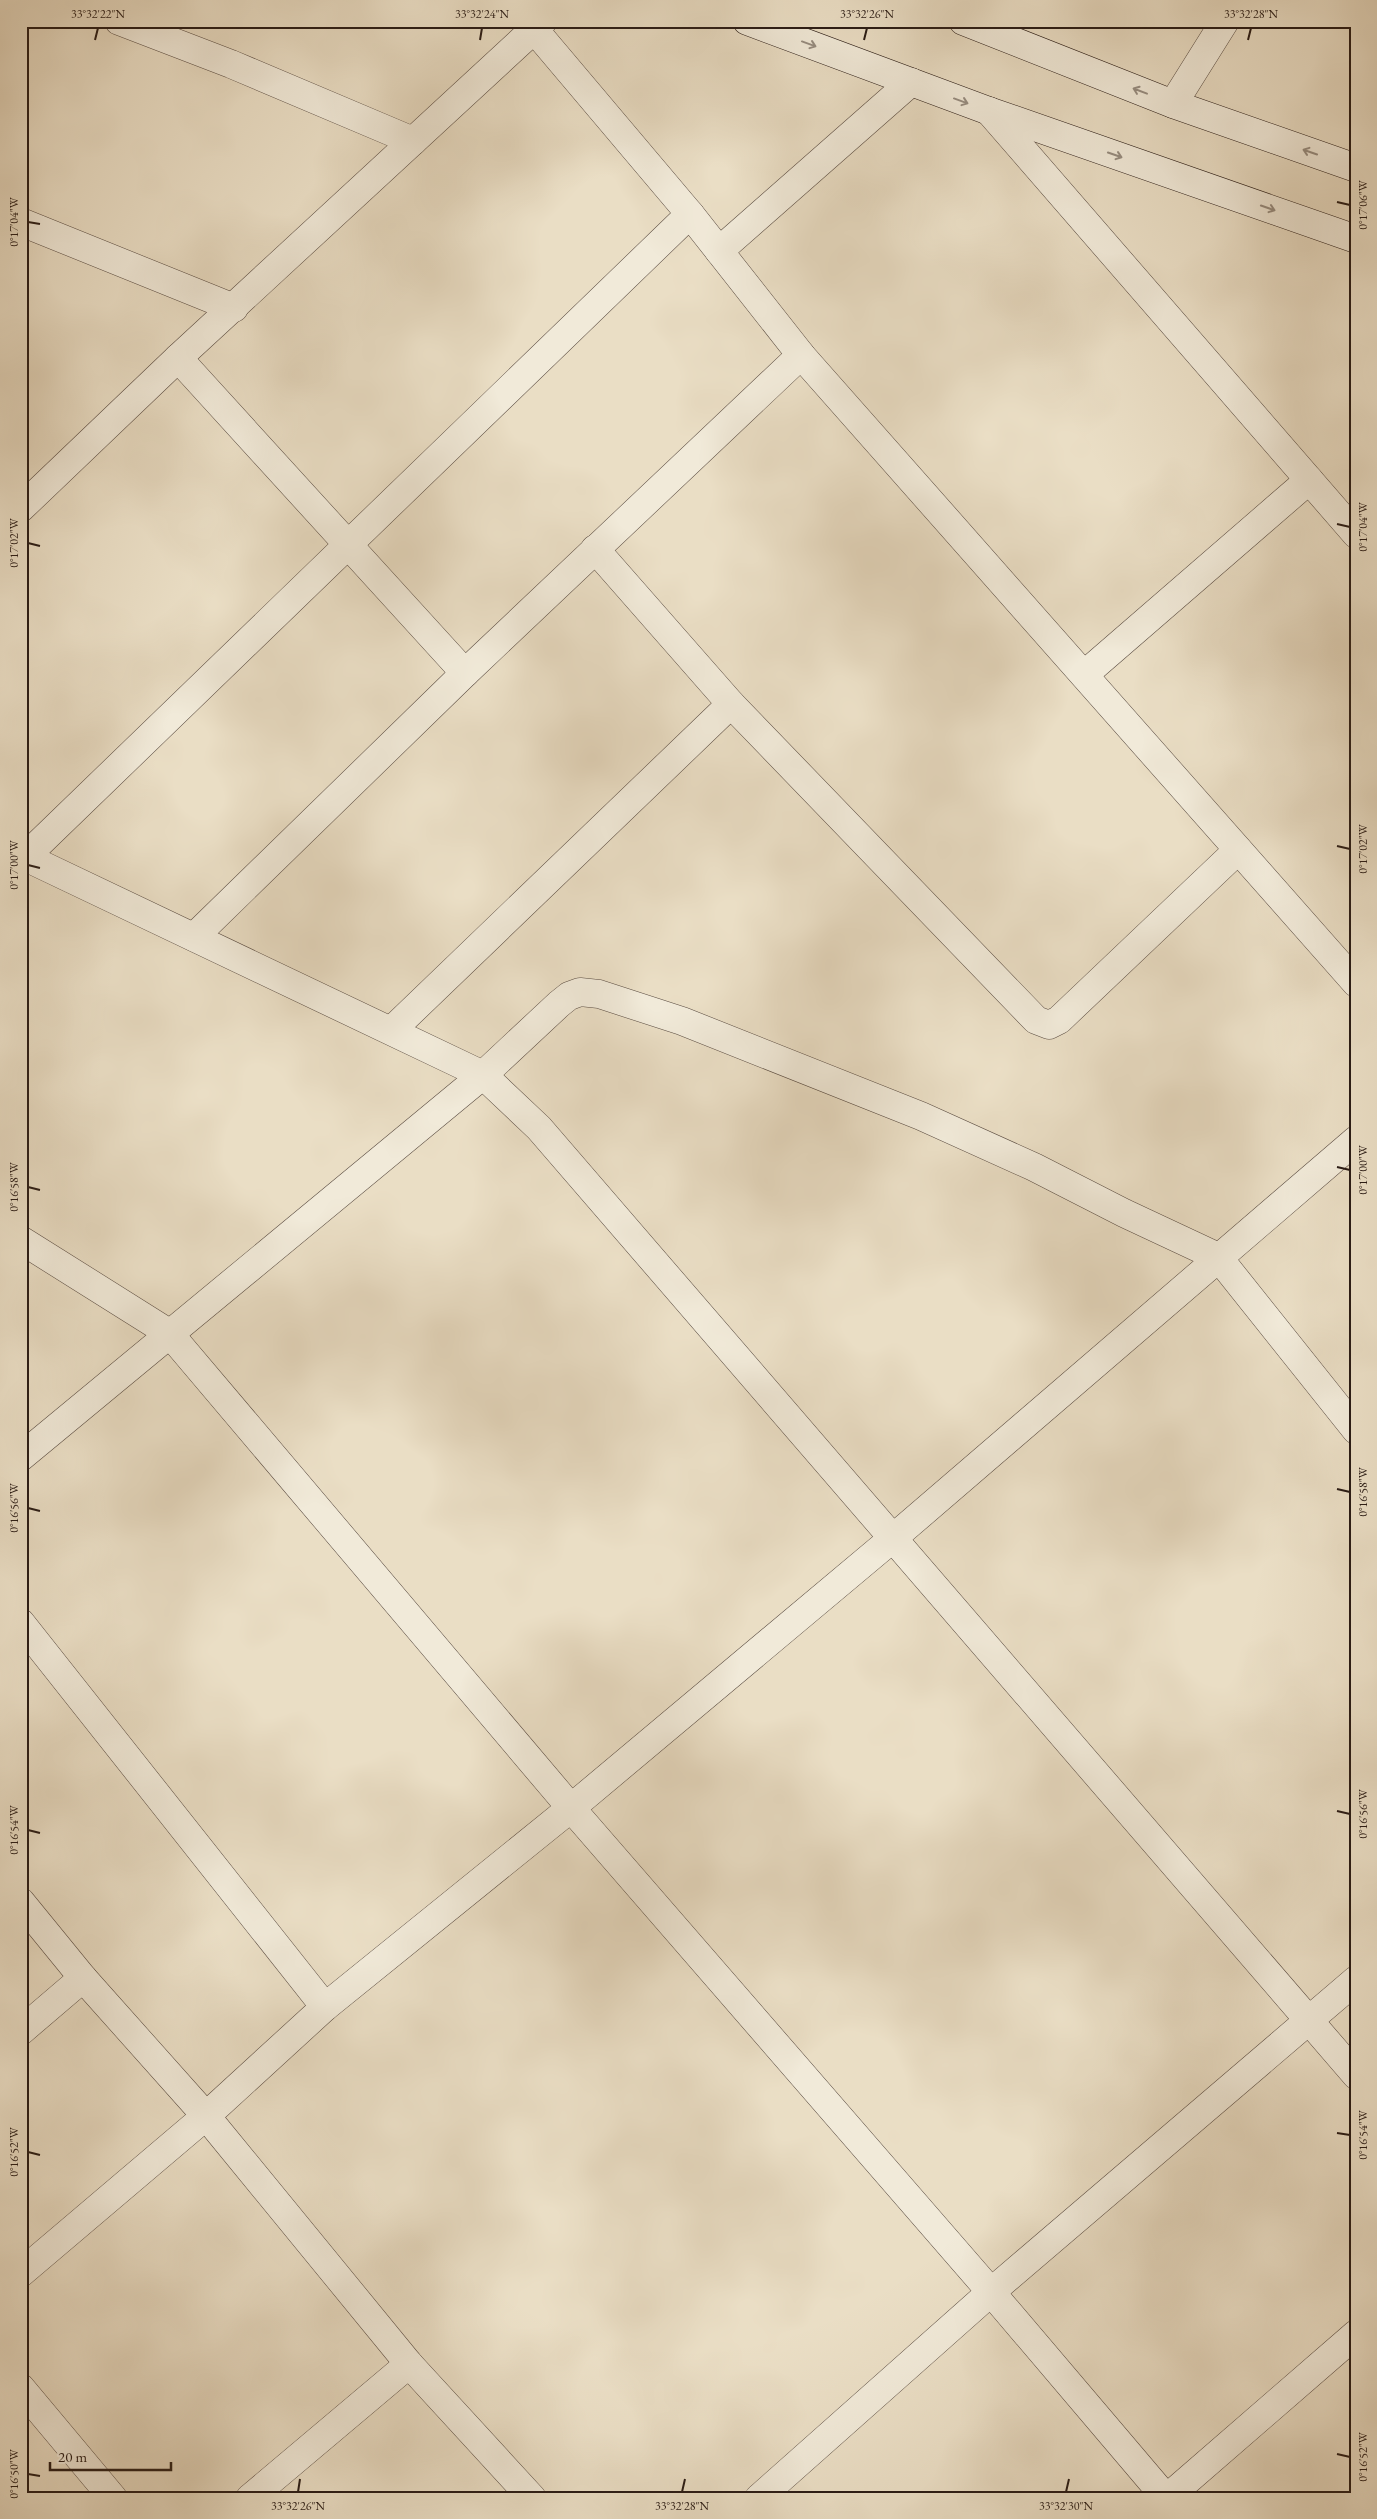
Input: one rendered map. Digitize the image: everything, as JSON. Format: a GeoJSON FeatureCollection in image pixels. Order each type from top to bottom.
{"type":"FeatureCollection","features":[{"type":"Feature","properties":{"kind":"street"},"geometry":{"type":"LineString","coordinates":[[119,21],[231,64],[413,141]]}},
{"type":"Feature","properties":{"kind":"street"},"geometry":{"type":"LineString","coordinates":[[747,21],[988,111],[1356,239]]}},
{"type":"Feature","properties":{"kind":"street"},"geometry":{"type":"LineString","coordinates":[[963,21],[1173,104],[1356,168]]}},
{"type":"Feature","properties":{"kind":"street"},"geometry":{"type":"LineString","coordinates":[[1173,104],[1225,21]]}},
{"type":"Feature","properties":{"kind":"street"},"geometry":{"type":"LineString","coordinates":[[21,508],[178,358],[413,141],[535,24],[690,214],[801,355],[1085,674],[1356,983]]}},
{"type":"Feature","properties":{"kind":"street"},"geometry":{"type":"LineString","coordinates":[[718,250],[911,82]]}},
{"type":"Feature","properties":{"kind":"street"},"geometry":{"type":"LineString","coordinates":[[988,111],[1356,534]]}},
{"type":"Feature","properties":{"kind":"street"},"geometry":{"type":"LineString","coordinates":[[690,214],[23,856],[392,1030],[483,1075],[539,1128],[1356,2075]]}},
{"type":"Feature","properties":{"kind":"street"},"geometry":{"type":"LineString","coordinates":[[21,222],[234,308]]}},
{"type":"Feature","properties":{"kind":"street"},"geometry":{"type":"LineString","coordinates":[[194,937],[465,673],[801,355]]}},
{"type":"Feature","properties":{"kind":"street"},"geometry":{"type":"LineString","coordinates":[[178,358],[465,673]]}},
{"type":"Feature","properties":{"kind":"street"},"geometry":{"type":"LineString","coordinates":[[1085,674],[1309,480]]}},
{"type":"Feature","properties":{"kind":"street"},"geometry":{"type":"LineString","coordinates":[[595,549],[731,704],[1022,1008],[1043,1024],[1050,1025],[1059,1020],[1238,850]]}},
{"type":"Feature","properties":{"kind":"street"},"geometry":{"type":"LineString","coordinates":[[392,1030],[731,704]]}},
{"type":"Feature","properties":{"kind":"street"},"geometry":{"type":"LineString","coordinates":[[21,1457],[483,1075],[569,996],[580,992],[599,994],[682,1021],[921,1116],[1034,1166],[1124,1213],[1218,1257],[1356,1430]]}},
{"type":"Feature","properties":{"kind":"street"},"geometry":{"type":"LineString","coordinates":[[21,2273],[206,2116],[325,2007],[571,1808],[892,1539],[1356,1140]]}},
{"type":"Feature","properties":{"kind":"street"},"geometry":{"type":"LineString","coordinates":[[21,1240],[169,1333],[571,1808],[991,2292],[1166,2498],[1356,2334]]}},
{"type":"Feature","properties":{"kind":"street"},"geometry":{"type":"LineString","coordinates":[[21,1623],[325,2007]]}},
{"type":"Feature","properties":{"kind":"street"},"geometry":{"type":"LineString","coordinates":[[21,1902],[83,1978],[206,2116],[409,2364],[532,2498]]}},
{"type":"Feature","properties":{"kind":"street"},"geometry":{"type":"LineString","coordinates":[[21,2031],[83,1978]]}},
{"type":"Feature","properties":{"kind":"street"},"geometry":{"type":"LineString","coordinates":[[759,2498],[991,2292],[1308,2018],[1356,1980]]}},
{"type":"Feature","properties":{"kind":"street"},"geometry":{"type":"LineString","coordinates":[[250,2498],[409,2364]]}},
{"type":"Feature","properties":{"kind":"street"},"geometry":{"type":"LineString","coordinates":[[21,2388],[113,2498]]}}]}
